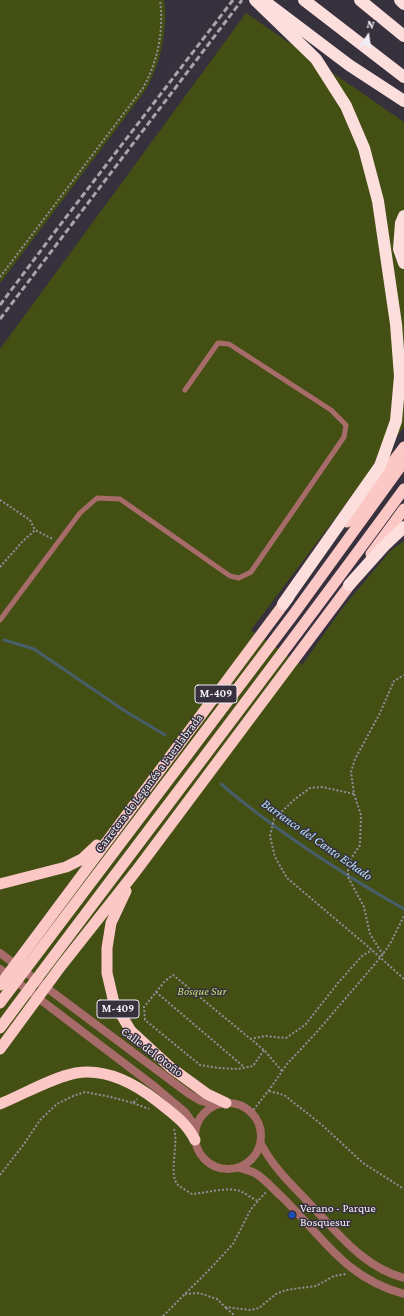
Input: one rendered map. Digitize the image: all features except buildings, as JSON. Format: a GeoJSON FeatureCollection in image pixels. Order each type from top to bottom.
{"type":"FeatureCollection","features":[{"type":"Feature","properties":{"kind":"highway"},"geometry":{"type":"LineString","coordinates":[[255,0],[316,58],[346,106],[364,148],[378,201],[396,324],[400,376],[396,421],[380,466],[283,604]]}},
{"type":"Feature","properties":{"kind":"highway"},"geometry":{"type":"LineString","coordinates":[[263,0],[349,65],[404,101]]}},
{"type":"Feature","properties":{"kind":"highway"},"geometry":{"type":"LineString","coordinates":[[304,0],[404,77]]}},
{"type":"Feature","properties":{"kind":"highway"},"geometry":{"type":"LineString","coordinates":[[360,0],[404,36]]}},
{"type":"Feature","properties":{"kind":"highway"},"geometry":{"type":"LineString","coordinates":[[400,0],[404,4]]}},
{"type":"Feature","properties":{"kind":"highway"},"geometry":{"type":"LineString","coordinates":[[404,216],[401,222],[399,249],[404,263]]}},
{"type":"Feature","properties":{"kind":"highway","name":"M-409"},"geometry":{"type":"LineString","coordinates":[[0,884],[66,867],[82,859],[94,849],[210,701],[404,448]]}},
{"type":"Feature","properties":{"kind":"highway","name":"Carretera de Leganés a Fuenlabrada"},"geometry":{"type":"LineString","coordinates":[[0,1003],[36,947],[297,608],[404,462]]}},
{"type":"Feature","properties":{"kind":"highway","name":"M-409"},"geometry":{"type":"LineString","coordinates":[[0,1028],[170,800],[302,629],[404,490]]}},
{"type":"Feature","properties":{"kind":"highway","name":"M-409"},"geometry":{"type":"LineString","coordinates":[[0,1049],[61,966],[136,871],[350,585],[404,509]]}},
{"type":"Feature","properties":{"kind":"highway"},"geometry":{"type":"LineString","coordinates":[[350,585],[384,546],[404,527]]}},
{"type":"Feature","properties":{"kind":"highway","name":"M-409"},"geometry":{"type":"LineString","coordinates":[[0,985],[36,947],[210,701]]}},
{"type":"Feature","properties":{"kind":"highway","name":"M-409"},"geometry":{"type":"LineString","coordinates":[[136,871],[112,923],[107,948],[107,973],[114,1002],[131,1031],[170,1067],[221,1104]]}},
{"type":"Feature","properties":{"kind":"highway"},"geometry":{"type":"LineString","coordinates":[[0,1104],[58,1078],[76,1073],[91,1072],[115,1076],[149,1094],[181,1120],[189,1129],[194,1140]]}},
{"type":"Feature","properties":{"kind":"street","name":"Calle del Otoño"},"geometry":{"type":"LineString","coordinates":[[0,953],[189,1094],[202,1101],[221,1104]]}},
{"type":"Feature","properties":{"kind":"street"},"geometry":{"type":"LineString","coordinates":[[0,969],[154,1086],[185,1112],[196,1128]]}},
{"type":"Feature","properties":{"kind":"street"},"geometry":{"type":"LineString","coordinates":[[221,1104],[247,1108],[252,1113],[256,1118],[262,1133],[261,1144],[251,1161],[240,1168],[230,1170],[218,1168],[206,1161],[197,1150],[194,1140],[198,1120],[205,1112],[221,1104]]}},
{"type":"Feature","properties":{"kind":"street"},"geometry":{"type":"LineString","coordinates":[[261,1144],[268,1158],[279,1172],[346,1242],[374,1266],[385,1272],[404,1278]]}},
{"type":"Feature","properties":{"kind":"street"},"geometry":{"type":"LineString","coordinates":[[240,1168],[254,1173],[268,1183],[336,1255],[352,1269],[371,1281],[404,1294]]}},
{"type":"Feature","properties":{"kind":"lane"},"geometry":{"type":"LineString","coordinates":[[0,620],[80,513],[97,498],[120,499],[230,576],[239,578],[251,572],[344,437],[346,425],[331,410],[229,344],[218,343],[185,390]]}},
{"type":"Feature","properties":{"kind":"path"},"geometry":{"type":"LineString","coordinates":[[0,277],[143,88],[155,63],[161,22],[160,0]]}},
{"type":"Feature","properties":{"kind":"path"},"geometry":{"type":"LineString","coordinates":[[0,500],[30,520],[35,530],[58,542]]}},
{"type":"Feature","properties":{"kind":"path"},"geometry":{"type":"LineString","coordinates":[[0,567],[35,530]]}},
{"type":"Feature","properties":{"kind":"path"},"geometry":{"type":"LineString","coordinates":[[382,955],[370,934],[364,907],[348,877],[348,863],[360,845],[361,815],[354,794],[351,772],[354,759],[379,715],[394,681],[404,675]]}},
{"type":"Feature","properties":{"kind":"path"},"geometry":{"type":"LineString","coordinates":[[354,794],[322,788],[310,788],[295,799],[274,819],[270,836],[275,857],[287,878],[404,979]]}},
{"type":"Feature","properties":{"kind":"path"},"geometry":{"type":"LineString","coordinates":[[252,1113],[287,1064],[316,1033],[380,958],[390,944],[404,917]]}},
{"type":"Feature","properties":{"kind":"path"},"geometry":{"type":"LineString","coordinates":[[250,1039],[265,1036],[286,1038],[305,1025],[338,983],[362,956],[372,950]]}},
{"type":"Feature","properties":{"kind":"path"},"geometry":{"type":"LineString","coordinates":[[264,1050],[253,1066],[238,1069],[200,1065],[145,1020],[144,1007],[165,981],[173,975],[264,1050],[282,1071]]}},
{"type":"Feature","properties":{"kind":"path"},"geometry":{"type":"LineString","coordinates":[[156,992],[244,1067]]}},
{"type":"Feature","properties":{"kind":"path"},"geometry":{"type":"LineString","coordinates":[[268,1091],[284,1095],[321,1124],[362,1163],[404,1189]]}},
{"type":"Feature","properties":{"kind":"path"},"geometry":{"type":"LineString","coordinates":[[0,1175],[40,1120],[57,1104],[72,1096],[85,1092],[111,1097],[150,1109]]}},
{"type":"Feature","properties":{"kind":"path"},"geometry":{"type":"LineString","coordinates":[[133,1103],[136,1099],[149,1094]]}},
{"type":"Feature","properties":{"kind":"path"},"geometry":{"type":"LineString","coordinates":[[169,1125],[174,1130],[176,1149],[174,1175],[177,1184],[192,1194],[222,1190],[237,1190],[254,1200],[259,1201]]}},
{"type":"Feature","properties":{"kind":"path"},"geometry":{"type":"LineString","coordinates":[[163,1316],[233,1244],[251,1209],[267,1192]]}},
{"type":"Feature","properties":{"kind":"path"},"geometry":{"type":"LineString","coordinates":[[225,1307],[250,1310],[259,1308],[276,1294],[286,1290],[316,1286],[334,1276],[347,1274],[352,1269]]}},
{"type":"Feature","properties":{"kind":"path"},"geometry":{"type":"LineString","coordinates":[[185,1294],[200,1293],[217,1299],[236,1316]]}},
{"type":"Feature","properties":{"kind":"green space"},"geometry":{"type":"Polygon","coordinates":[[[0,0],[164,0],[165,29],[156,69],[139,99],[0,283],[0,0]]]}},
{"type":"Feature","properties":{"kind":"green space","name":"Bosque Sur"},"geometry":{"type":"Polygon","coordinates":[[[246,13],[404,122],[404,427],[251,630],[302,665],[341,610],[390,551],[404,541],[404,1316],[0,1316],[0,349],[246,13]]]}},
{"type":"Feature","properties":{"kind":"waterway","name":"Barranco del Canto Echado"},"geometry":{"type":"LineString","coordinates":[[4,640],[34,649],[125,711],[165,735]]}},
{"type":"Feature","properties":{"kind":"waterway","name":"Barranco del Canto Echado"},"geometry":{"type":"LineString","coordinates":[[221,784],[286,835],[357,881],[404,909]]}},
{"type":"Feature","properties":{"kind":"railway"},"geometry":{"type":"LineString","coordinates":[[0,305],[233,0]]}},
{"type":"Feature","properties":{"kind":"railway"},"geometry":{"type":"LineString","coordinates":[[0,319],[242,0]]}},
{"type":"Feature","properties":{"kind":"place","name":"Verano - Parque Bosquesur"},"geometry":{"type":"Point","coordinates":[292,1215]}}]}
